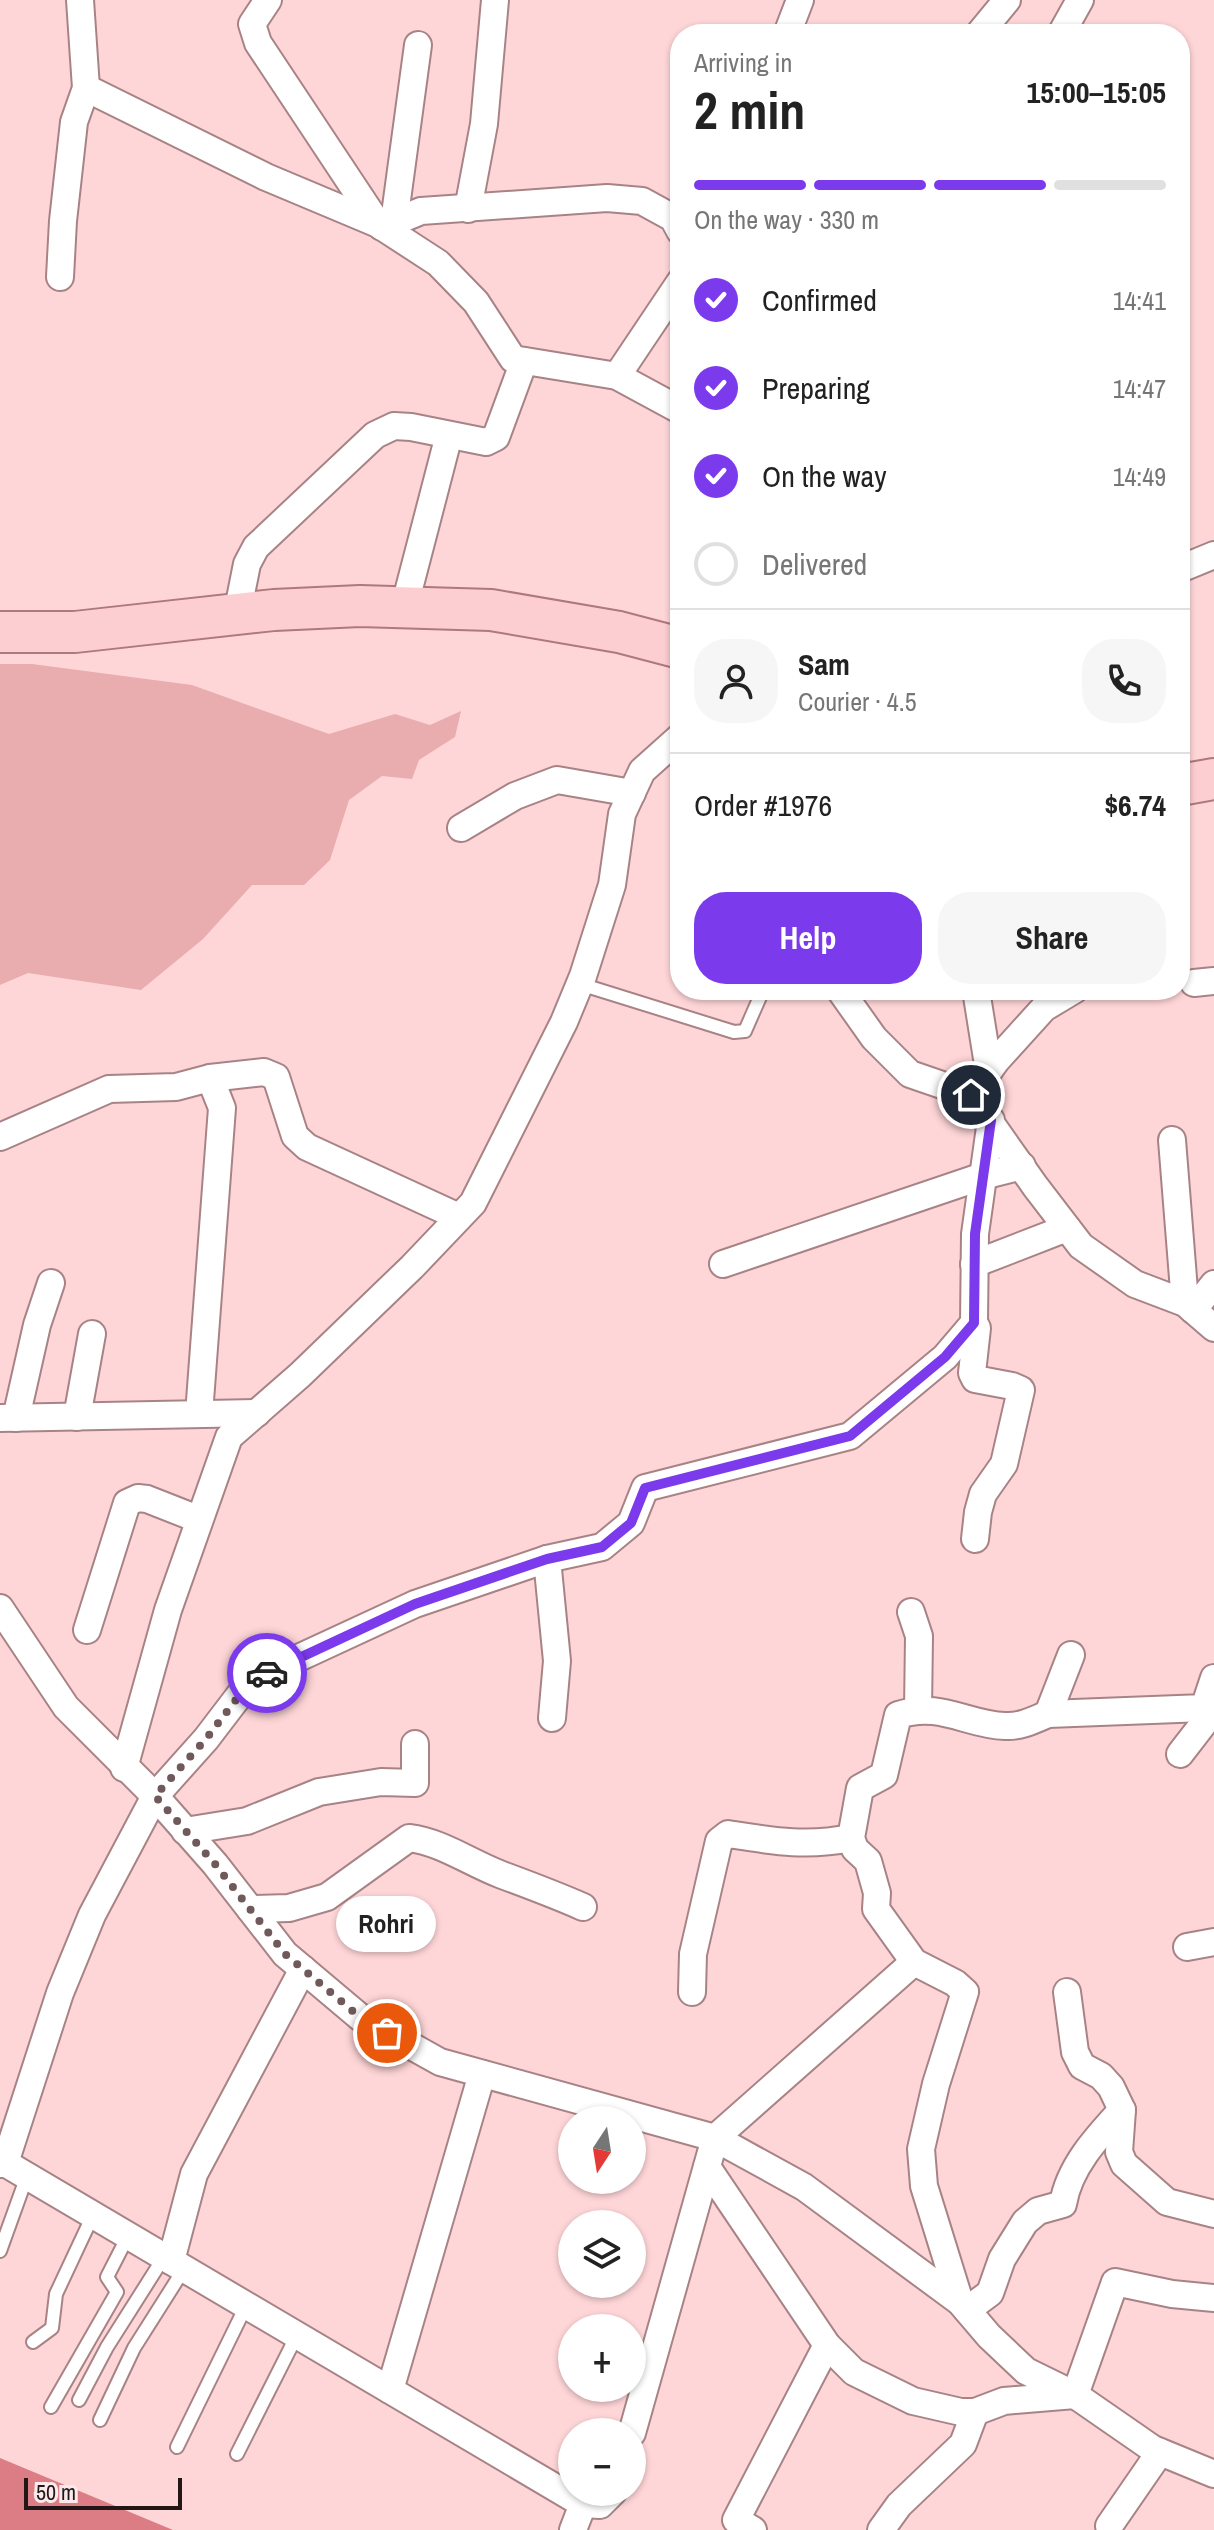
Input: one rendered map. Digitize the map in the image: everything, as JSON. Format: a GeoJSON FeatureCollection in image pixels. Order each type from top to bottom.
{"type":"FeatureCollection","features":[{"type":"Feature","properties":{"kind":"main road"},"geometry":{"type":"LineString","coordinates":[[0,632],[75,632],[237,614],[360,606],[491,610],[619,632],[670,645]]}},
{"type":"Feature","properties":{"kind":"main road"},"geometry":{"type":"LineString","coordinates":[[0,610],[75,609],[173,621]]}},
{"type":"Feature","properties":{"kind":"main road"},"geometry":{"type":"LineString","coordinates":[[1190,783],[1214,779]]}},
{"type":"Feature","properties":{"kind":"street"},"geometry":{"type":"LineString","coordinates":[[60,277],[74,122],[86,88],[80,0]]}},
{"type":"Feature","properties":{"kind":"street"},"geometry":{"type":"LineString","coordinates":[[268,0],[252,24],[258,43],[385,224]]}},
{"type":"Feature","properties":{"kind":"street"},"geometry":{"type":"LineString","coordinates":[[468,209],[484,124],[495,0]]}},
{"type":"Feature","properties":{"kind":"street"},"geometry":{"type":"LineString","coordinates":[[791,24],[800,0]]}},
{"type":"Feature","properties":{"kind":"street"},"geometry":{"type":"LineString","coordinates":[[987,24],[1007,0]]}},
{"type":"Feature","properties":{"kind":"street"},"geometry":{"type":"LineString","coordinates":[[1067,24],[1080,0]]}},
{"type":"Feature","properties":{"kind":"street"},"geometry":{"type":"LineString","coordinates":[[385,224],[418,45]]}},
{"type":"Feature","properties":{"kind":"street"},"geometry":{"type":"LineString","coordinates":[[86,88],[266,177],[385,224],[438,263],[476,302],[513,359],[617,376],[670,407]]}},
{"type":"Feature","properties":{"kind":"street"},"geometry":{"type":"LineString","coordinates":[[385,224],[421,211],[607,198],[642,201],[670,216]]}},
{"type":"Feature","properties":{"kind":"street"},"geometry":{"type":"LineString","coordinates":[[617,376],[670,297]]}},
{"type":"Feature","properties":{"kind":"street"},"geometry":{"type":"LineString","coordinates":[[237,614],[247,564],[256,547],[375,435],[394,426],[486,442],[496,437],[524,361]]}},
{"type":"Feature","properties":{"kind":"street"},"geometry":{"type":"LineString","coordinates":[[404,608],[449,435]]}},
{"type":"Feature","properties":{"kind":"street"},"geometry":{"type":"LineString","coordinates":[[1190,565],[1214,555]]}},
{"type":"Feature","properties":{"kind":"street"},"geometry":{"type":"LineString","coordinates":[[124,1768],[168,1610],[229,1437],[300,1375],[473,1203],[580,984],[612,885],[622,814],[642,771],[670,746]]}},
{"type":"Feature","properties":{"kind":"street"},"geometry":{"type":"LineString","coordinates":[[461,828],[515,796],[557,780],[632,793]]}},
{"type":"Feature","properties":{"kind":"street"},"geometry":{"type":"LineString","coordinates":[[847,1000],[874,1038],[910,1074],[971,1095],[1081,1246],[1135,1284],[1189,1306],[1214,1328]]}},
{"type":"Feature","properties":{"kind":"street"},"geometry":{"type":"LineString","coordinates":[[978,1000],[989,1071]]}},
{"type":"Feature","properties":{"kind":"street"},"geometry":{"type":"LineString","coordinates":[[971,1095],[1044,1008],[1057,1000]]}},
{"type":"Feature","properties":{"kind":"street"},"geometry":{"type":"LineString","coordinates":[[0,1137],[109,1089],[176,1087],[210,1078],[264,1072],[276,1077],[295,1136],[307,1147],[459,1217]]}},
{"type":"Feature","properties":{"kind":"street"},"geometry":{"type":"LineString","coordinates":[[199,1414],[222,1108],[210,1078]]}},
{"type":"Feature","properties":{"kind":"street"},"geometry":{"type":"LineString","coordinates":[[975,1539],[983,1494],[1004,1464],[1021,1390],[975,1379],[972,1373],[977,1328],[974,1323],[975,1234],[991,1120]]}},
{"type":"Feature","properties":{"kind":"street"},"geometry":{"type":"LineString","coordinates":[[1172,1140],[1189,1306]]}},
{"type":"Feature","properties":{"kind":"street"},"geometry":{"type":"LineString","coordinates":[[723,1264],[983,1176],[1022,1166]]}},
{"type":"Feature","properties":{"kind":"street"},"geometry":{"type":"LineString","coordinates":[[974,1264],[1067,1228]]}},
{"type":"Feature","properties":{"kind":"street"},"geometry":{"type":"LineString","coordinates":[[51,1283],[8,1418],[257,1413]]}},
{"type":"Feature","properties":{"kind":"street"},"geometry":{"type":"LineString","coordinates":[[1189,1306],[1214,1284]]}},
{"type":"Feature","properties":{"kind":"street"},"geometry":{"type":"LineString","coordinates":[[558,2489],[11,2168],[60,1993],[92,1915],[155,1796],[206,1739],[251,1680],[415,1604],[547,1559],[602,1547],[631,1523],[645,1488],[850,1436],[945,1357],[974,1323]]}},
{"type":"Feature","properties":{"kind":"street"},"geometry":{"type":"LineString","coordinates":[[77,1417],[92,1334]]}},
{"type":"Feature","properties":{"kind":"street"},"geometry":{"type":"LineString","coordinates":[[87,1630],[127,1503],[138,1498],[147,1499],[198,1519]]}},
{"type":"Feature","properties":{"kind":"street"},"geometry":{"type":"LineString","coordinates":[[547,1559],[557,1661],[557,1689],[552,1718]]}},
{"type":"Feature","properties":{"kind":"street"},"geometry":{"type":"LineString","coordinates":[[0,1608],[66,1707],[155,1796],[285,1954],[361,2018],[440,2062],[715,2138],[804,2187],[964,2306],[989,2336],[1026,2371],[1075,2395],[1160,2452],[1214,2474]]}},
{"type":"Feature","properties":{"kind":"street"},"geometry":{"type":"LineString","coordinates":[[911,1612],[919,1636],[918,1711]]}},
{"type":"Feature","properties":{"kind":"street"},"geometry":{"type":"LineString","coordinates":[[1048,1714],[1071,1655]]}},
{"type":"Feature","properties":{"kind":"street"},"geometry":{"type":"LineString","coordinates":[[1180,1754],[1207,1722],[1214,1678]]}},
{"type":"Feature","properties":{"kind":"street"},"geometry":{"type":"LineString","coordinates":[[964,2306],[924,2186],[921,2149],[936,2084],[965,1992],[955,1983],[914,1962],[876,1909],[877,1893],[868,1861],[855,1849],[851,1838],[860,1788],[884,1775],[898,1715],[918,1711],[949,1713],[1005,1726],[1026,1723],[1048,1714],[1207,1722]]}},
{"type":"Feature","properties":{"kind":"street"},"geometry":{"type":"LineString","coordinates":[[185,1831],[247,1821],[319,1792],[381,1782],[415,1783],[415,1744]]}},
{"type":"Feature","properties":{"kind":"street"},"geometry":{"type":"LineString","coordinates":[[692,1992],[693,1954],[719,1841],[728,1834],[789,1844],[822,1844],[851,1838]]}},
{"type":"Feature","properties":{"kind":"street"},"geometry":{"type":"LineString","coordinates":[[250,1909],[289,1908],[327,1897],[409,1838],[426,1840],[583,1907]]}},
{"type":"Feature","properties":{"kind":"street"},"geometry":{"type":"LineString","coordinates":[[1187,1947],[1214,1942]]}},
{"type":"Feature","properties":{"kind":"street"},"geometry":{"type":"LineString","coordinates":[[636,2418],[715,2138],[914,1962]]}},
{"type":"Feature","properties":{"kind":"street"},"geometry":{"type":"LineString","coordinates":[[173,2262],[194,2174],[303,1969]]}},
{"type":"Feature","properties":{"kind":"street"},"geometry":{"type":"LineString","coordinates":[[1067,1992],[1075,2052],[1082,2066],[1101,2076],[1111,2087],[1122,2110],[1119,2152],[1124,2164],[1167,2202],[1214,2214]]}},
{"type":"Feature","properties":{"kind":"street"},"geometry":{"type":"LineString","coordinates":[[390,2390],[482,2074]]}},
{"type":"Feature","properties":{"kind":"street"},"geometry":{"type":"LineString","coordinates":[[964,2306],[990,2293],[1002,2259],[1025,2222],[1038,2211],[1063,2204],[1075,2169],[1122,2110]]}},
{"type":"Feature","properties":{"kind":"street"},"geometry":{"type":"LineString","coordinates":[[707,2167],[827,2345],[854,2372],[913,2401],[961,2412],[975,2412],[1004,2401],[1075,2395]]}},
{"type":"Feature","properties":{"kind":"street"},"geometry":{"type":"LineString","coordinates":[[1075,2395],[1115,2282],[1172,2294],[1214,2298]]}},
{"type":"Feature","properties":{"kind":"street"},"geometry":{"type":"LineString","coordinates":[[751,2529],[736,2520],[827,2345]]}},
{"type":"Feature","properties":{"kind":"street"},"geometry":{"type":"LineString","coordinates":[[881,2530],[899,2505],[963,2444],[975,2412]]}},
{"type":"Feature","properties":{"kind":"street"},"geometry":{"type":"LineString","coordinates":[[1109,2526],[1160,2452]]}},
{"type":"Feature","properties":{"kind":"street"},"geometry":{"type":"LineString","coordinates":[[573,2530],[582,2506]]}},
{"type":"Feature","properties":{"kind":"lane"},"geometry":{"type":"LineString","coordinates":[[580,984],[734,1032],[745,1031],[759,1000]]}},
{"type":"Feature","properties":{"kind":"lane"},"geometry":{"type":"LineString","coordinates":[[0,2251],[11,2168]]}},
{"type":"Feature","properties":{"kind":"lane"},"geometry":{"type":"LineString","coordinates":[[33,2342],[52,2328],[56,2294],[93,2215]]}},
{"type":"Feature","properties":{"kind":"lane"},"geometry":{"type":"LineString","coordinates":[[51,2407],[117,2292],[107,2277],[128,2236]]}},
{"type":"Feature","properties":{"kind":"lane"},"geometry":{"type":"LineString","coordinates":[[79,2400],[107,2347],[173,2262]]}},
{"type":"Feature","properties":{"kind":"lane"},"geometry":{"type":"LineString","coordinates":[[100,2420],[173,2262]]}},
{"type":"Feature","properties":{"kind":"lane"},"geometry":{"type":"LineString","coordinates":[[177,2447],[246,2306]]}},
{"type":"Feature","properties":{"kind":"lane"},"geometry":{"type":"LineString","coordinates":[[237,2454],[297,2335]]}},
{"type":"Feature","properties":{"kind":"shaded area"},"geometry":{"type":"Polygon","coordinates":[[[0,664],[32,664],[192,685],[329,734],[395,714],[430,725],[461,711],[455,737],[419,760],[412,779],[382,776],[349,800],[330,860],[304,885],[252,885],[203,939],[141,990],[28,973],[0,985],[0,664]]]}},
{"type":"Feature","properties":{"kind":"shaded area"},"geometry":{"type":"Polygon","coordinates":[[[0,2458],[173,2530],[0,2530],[0,2458]]]}},
{"type":"Feature","properties":{"kind":"way so far"},"geometry":{"type":"LineString","coordinates":[[267,1673],[251,1680],[206,1739],[155,1796],[215,1864],[285,1954],[361,2018],[387,2033]]}},
{"type":"Feature","properties":{"kind":"place","name":"Rohri"},"geometry":{"type":"Point","coordinates":[387,2033]}},
{"type":"Feature","properties":{"kind":"route"},"geometry":{"type":"LineString","coordinates":[[267,1673],[415,1604],[547,1559],[602,1547],[631,1523],[645,1488],[850,1436],[945,1357],[974,1323],[975,1234],[991,1120],[971,1095]]}}]}
